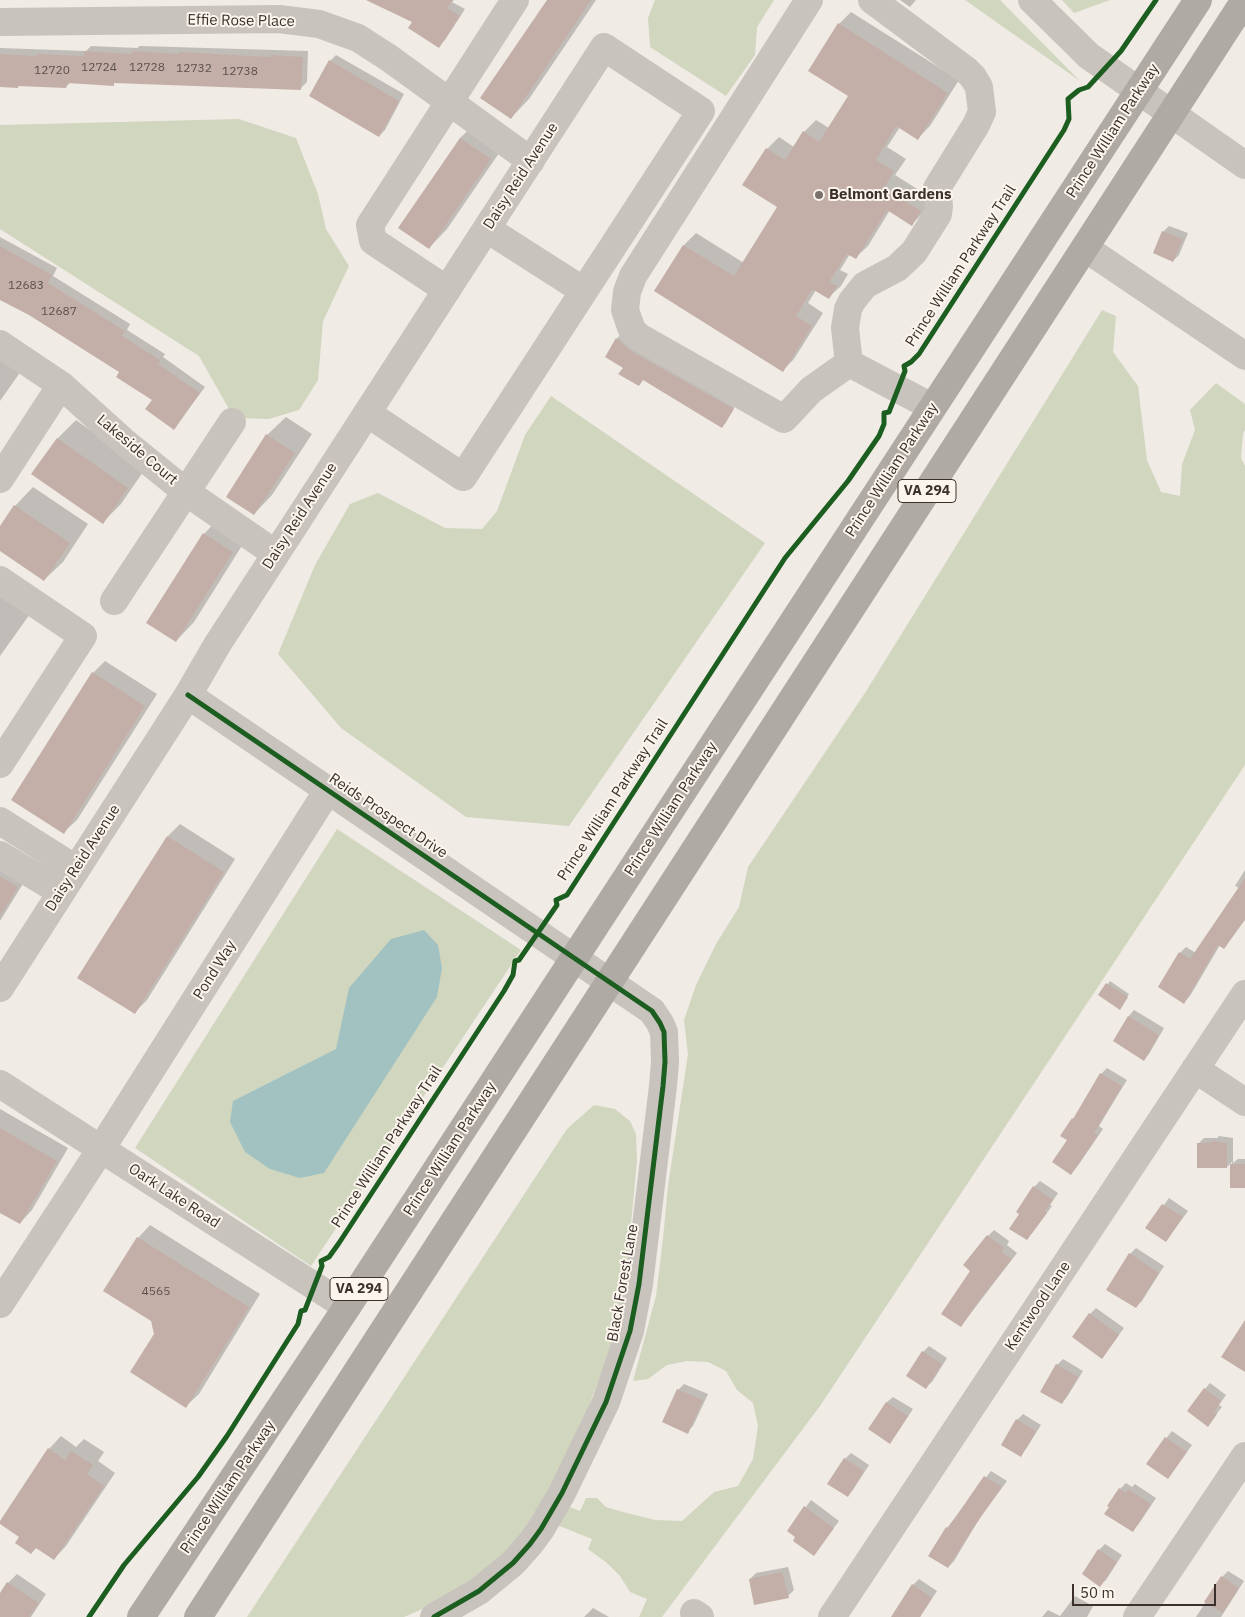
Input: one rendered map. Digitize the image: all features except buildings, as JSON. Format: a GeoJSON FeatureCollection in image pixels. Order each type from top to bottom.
{"type":"FeatureCollection","features":[{"type":"Feature","properties":{"kind":"highway","name":"Prince William Parkway"},"geometry":{"type":"LineString","coordinates":[[141,1617],[347,1307],[1198,0]]}},
{"type":"Feature","properties":{"kind":"highway","name":"VA 294"},"geometry":{"type":"LineString","coordinates":[[198,1617],[1245,0]]}},
{"type":"Feature","properties":{"kind":"street"},"geometry":{"type":"LineString","coordinates":[[447,290],[372,241],[370,225],[515,0]]}},
{"type":"Feature","properties":{"kind":"street"},"geometry":{"type":"LineString","coordinates":[[809,0],[633,276],[627,292],[625,310],[632,330],[639,337],[784,419],[811,390],[849,363]]}},
{"type":"Feature","properties":{"kind":"street"},"geometry":{"type":"LineString","coordinates":[[849,363],[845,328],[848,309],[852,301],[865,285],[897,268],[914,252],[938,214],[939,206],[936,188],[976,125],[982,112],[979,88],[973,77],[872,0]]}},
{"type":"Feature","properties":{"kind":"street"},"geometry":{"type":"LineString","coordinates":[[1032,0],[1089,56],[1245,165]]}},
{"type":"Feature","properties":{"kind":"street","name":"Effie Rose Place"},"geometry":{"type":"LineString","coordinates":[[0,22],[279,19],[319,24],[358,38],[531,161]]}},
{"type":"Feature","properties":{"kind":"street","name":"Daisy Reid Avenue"},"geometry":{"type":"LineString","coordinates":[[0,988],[188,695],[217,645],[604,47],[701,111],[584,290]]}},
{"type":"Feature","properties":{"kind":"street"},"geometry":{"type":"LineString","coordinates":[[367,413],[464,477],[584,290],[486,229]]}},
{"type":"Feature","properties":{"kind":"street"},"geometry":{"type":"LineString","coordinates":[[1085,248],[1245,356]]}},
{"type":"Feature","properties":{"kind":"street","name":"Lakeside Court"},"geometry":{"type":"LineString","coordinates":[[0,344],[61,384],[122,440],[186,492],[276,554]]}},
{"type":"Feature","properties":{"kind":"street"},"geometry":{"type":"LineString","coordinates":[[849,363],[932,408]]}},
{"type":"Feature","properties":{"kind":"street"},"geometry":{"type":"LineString","coordinates":[[0,479],[61,384]]}},
{"type":"Feature","properties":{"kind":"street"},"geometry":{"type":"LineString","coordinates":[[114,601],[232,422]]}},
{"type":"Feature","properties":{"kind":"street"},"geometry":{"type":"LineString","coordinates":[[0,580],[83,636],[0,764]]}},
{"type":"Feature","properties":{"kind":"street","name":"Reids Prospect Drive"},"geometry":{"type":"LineString","coordinates":[[188,695],[574,959]]}},
{"type":"Feature","properties":{"kind":"street","name":"Pond Way"},"geometry":{"type":"LineString","coordinates":[[0,1304],[101,1149],[328,790]]}},
{"type":"Feature","properties":{"kind":"street"},"geometry":{"type":"LineString","coordinates":[[0,821],[76,869]]}},
{"type":"Feature","properties":{"kind":"street"},"geometry":{"type":"LineString","coordinates":[[0,855],[60,892]]}},
{"type":"Feature","properties":{"kind":"street","name":"Black Forest Lane"},"geometry":{"type":"LineString","coordinates":[[434,1617],[479,1591],[493,1580],[513,1563],[541,1529],[562,1494],[596,1427],[630,1331],[646,1235],[663,1086],[665,1042],[660,1023],[652,1011],[574,959]]}},
{"type":"Feature","properties":{"kind":"street","name":"Kentwood Lane"},"geometry":{"type":"LineString","coordinates":[[832,1617],[1245,994]]}},
{"type":"Feature","properties":{"kind":"street"},"geometry":{"type":"LineString","coordinates":[[1195,1069],[1245,1102]]}},
{"type":"Feature","properties":{"kind":"street","name":"Oark Lake Road"},"geometry":{"type":"LineString","coordinates":[[0,1084],[347,1307]]}},
{"type":"Feature","properties":{"kind":"street"},"geometry":{"type":"LineString","coordinates":[[1137,1617],[1245,1456]]}},
{"type":"Feature","properties":{"kind":"green space"},"geometry":{"type":"Polygon","coordinates":[[[655,0],[774,0],[757,27],[755,55],[726,96],[650,47],[648,18],[655,0]]]}},
{"type":"Feature","properties":{"kind":"green space"},"geometry":{"type":"Polygon","coordinates":[[[965,0],[1000,0],[1080,81],[965,0]]]}},
{"type":"Feature","properties":{"kind":"green space"},"geometry":{"type":"Polygon","coordinates":[[[1062,0],[1110,0],[1074,13],[1062,0]]]}},
{"type":"Feature","properties":{"kind":"green space"},"geometry":{"type":"Polygon","coordinates":[[[239,119],[296,138],[318,194],[326,229],[349,266],[323,321],[318,380],[299,410],[269,419],[234,418],[199,356],[0,229],[0,125],[239,119]]]}},
{"type":"Feature","properties":{"kind":"green space"},"geometry":{"type":"Polygon","coordinates":[[[1102,310],[1116,316],[1113,352],[1138,386],[1147,460],[1161,492],[1180,496],[1182,464],[1195,430],[1190,410],[1216,383],[1245,404],[1245,430],[1243,433],[1241,458],[1245,466],[1245,765],[820,1406],[662,1617],[639,1617],[647,1599],[630,1592],[620,1576],[607,1563],[588,1549],[592,1539],[557,1525],[567,1506],[580,1511],[586,1498],[597,1498],[606,1507],[623,1512],[655,1520],[682,1521],[714,1492],[738,1486],[753,1459],[758,1426],[753,1403],[737,1390],[726,1371],[708,1362],[687,1361],[667,1365],[648,1379],[633,1381],[656,1296],[668,1186],[688,1054],[684,1020],[696,985],[716,944],[739,907],[748,867],[865,693],[1102,310]]]}},
{"type":"Feature","properties":{"kind":"green space"},"geometry":{"type":"Polygon","coordinates":[[[551,396],[765,543],[569,826],[466,817],[341,728],[278,654],[315,565],[350,504],[378,493],[445,528],[482,529],[497,511],[525,435],[551,396]]]}},
{"type":"Feature","properties":{"kind":"green space"},"geometry":{"type":"Polygon","coordinates":[[[337,829],[521,950],[311,1266],[135,1148],[337,829]]]}},
{"type":"Feature","properties":{"kind":"green space"},"geometry":{"type":"Polygon","coordinates":[[[594,1105],[615,1109],[630,1121],[636,1134],[637,1160],[625,1289],[613,1343],[578,1434],[546,1497],[521,1535],[494,1568],[447,1598],[404,1617],[247,1617],[567,1129],[594,1105]]]}},
{"type":"Feature","properties":{"kind":"water"},"geometry":{"type":"Polygon","coordinates":[[[424,930],[438,945],[442,968],[437,997],[324,1173],[300,1178],[270,1169],[245,1152],[230,1122],[233,1101],[336,1049],[349,988],[391,939],[424,930]]]}},
{"type":"Feature","properties":{"kind":"cycle path","name":"Prince William Parkway Trail"},"geometry":{"type":"LineString","coordinates":[[89,1617],[124,1565],[198,1477],[227,1436],[298,1324],[301,1311],[305,1310],[322,1266],[321,1261],[329,1257],[339,1243],[504,991],[513,975],[515,961],[519,960],[557,905],[556,900],[567,895],[785,558],[848,481],[879,436],[884,424],[884,413],[889,412],[905,371],[904,366],[919,354],[1064,130],[1069,119],[1068,99],[1079,90],[1088,87],[1121,51],[1156,0]]}},
{"type":"Feature","properties":{"kind":"cycle path"},"geometry":{"type":"LineString","coordinates":[[188,695],[652,1011],[664,1032],[665,1062],[663,1086],[639,1284],[630,1331],[606,1402],[562,1493],[530,1544],[513,1563],[479,1591],[434,1617]]}},
{"type":"Feature","properties":{"kind":"place","name":"Belmont Gardens"},"geometry":{"type":"Point","coordinates":[819,195]}}]}
